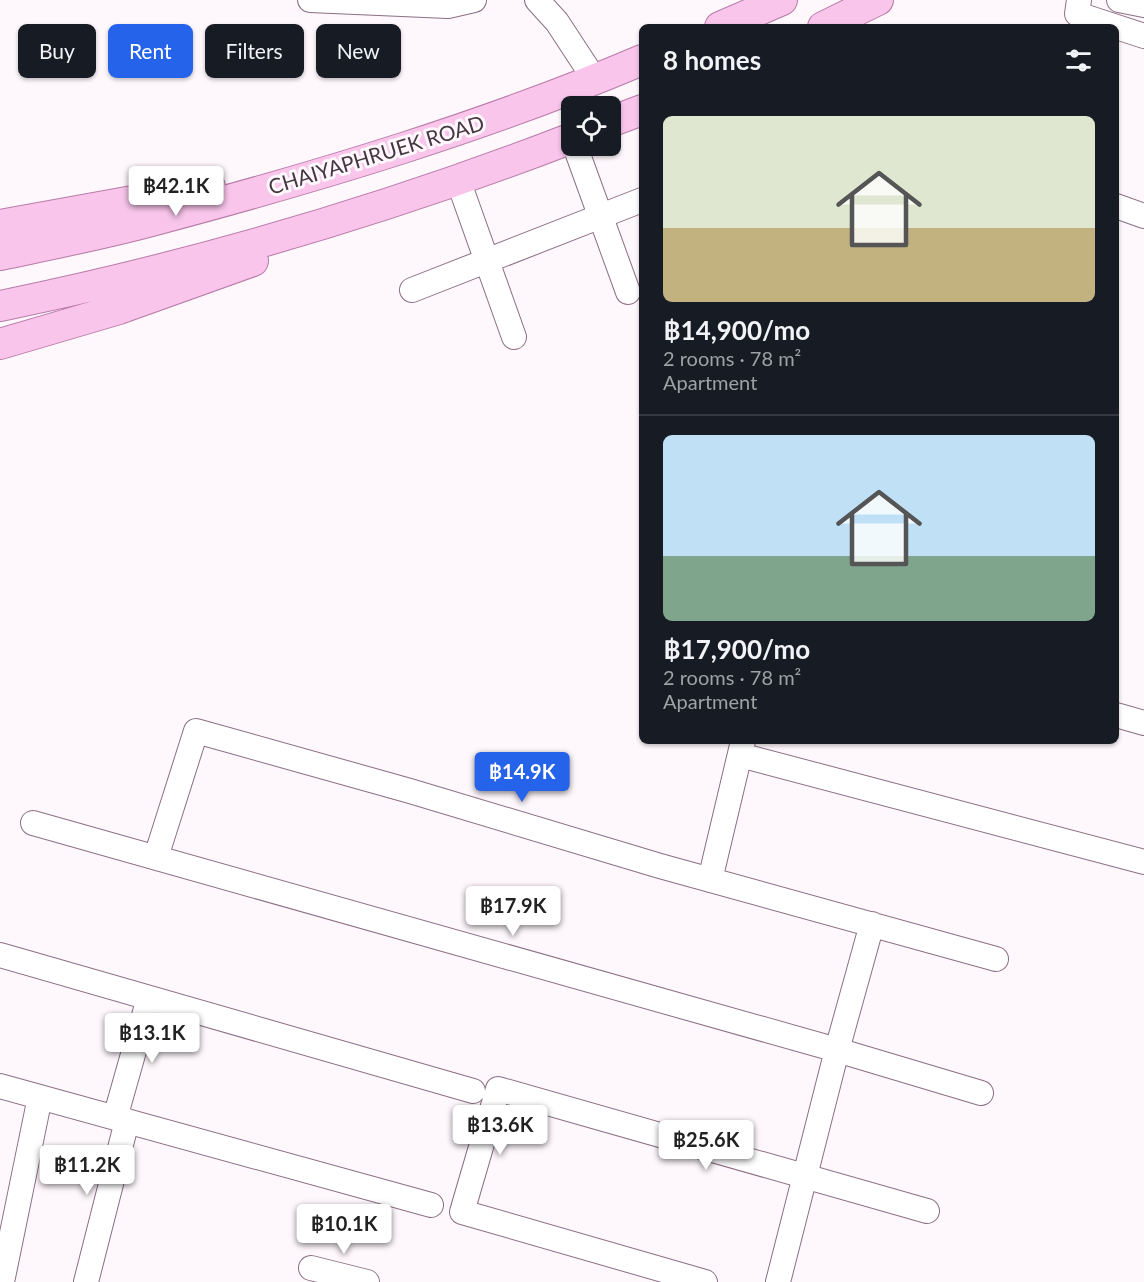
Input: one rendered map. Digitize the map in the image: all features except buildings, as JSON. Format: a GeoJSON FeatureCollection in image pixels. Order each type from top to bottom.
{"type":"FeatureCollection","features":[{"type":"Feature","properties":{"kind":"main road"},"geometry":{"type":"LineString","coordinates":[[829,24],[878,0]]}},
{"type":"Feature","properties":{"kind":"main road"},"geometry":{"type":"LineString","coordinates":[[727,24],[777,1]]}},
{"type":"Feature","properties":{"kind":"main road","name":"CHAIYAPHRUEK ROAD"},"geometry":{"type":"LineString","coordinates":[[0,255],[153,220],[344,167],[429,140],[595,80],[639,61]]}},
{"type":"Feature","properties":{"kind":"main road"},"geometry":{"type":"LineString","coordinates":[[0,344],[119,309],[214,276],[429,191],[561,142]]}},
{"type":"Feature","properties":{"kind":"main road"},"geometry":{"type":"LineString","coordinates":[[0,225],[174,193],[344,167]]}},
{"type":"Feature","properties":{"kind":"main road"},"geometry":{"type":"LineString","coordinates":[[0,306],[155,270],[429,191]]}},
{"type":"Feature","properties":{"kind":"street"},"geometry":{"type":"LineString","coordinates":[[310,0],[448,6],[474,0]]}},
{"type":"Feature","properties":{"kind":"street"},"geometry":{"type":"LineString","coordinates":[[537,0],[557,22],[595,80]]}},
{"type":"Feature","properties":{"kind":"street"},"geometry":{"type":"LineString","coordinates":[[1079,0],[1077,14],[1107,24]]}},
{"type":"Feature","properties":{"kind":"street"},"geometry":{"type":"LineString","coordinates":[[1119,0],[1144,5]]}},
{"type":"Feature","properties":{"kind":"street"},"geometry":{"type":"LineString","coordinates":[[1119,28],[1144,36]]}},
{"type":"Feature","properties":{"kind":"street"},"geometry":{"type":"LineString","coordinates":[[579,156],[628,292]]}},
{"type":"Feature","properties":{"kind":"street"},"geometry":{"type":"LineString","coordinates":[[458,180],[514,337]]}},
{"type":"Feature","properties":{"kind":"street"},"geometry":{"type":"LineString","coordinates":[[412,290],[639,201]]}},
{"type":"Feature","properties":{"kind":"street"},"geometry":{"type":"LineString","coordinates":[[1119,207],[1144,216]]}},
{"type":"Feature","properties":{"kind":"street"},"geometry":{"type":"LineString","coordinates":[[1119,716],[1144,723]]}},
{"type":"Feature","properties":{"kind":"street"},"geometry":{"type":"LineString","coordinates":[[156,857],[196,730],[710,880],[996,959]]}},
{"type":"Feature","properties":{"kind":"street"},"geometry":{"type":"LineString","coordinates":[[710,880],[742,748],[1144,862]]}},
{"type":"Feature","properties":{"kind":"street"},"geometry":{"type":"LineString","coordinates":[[33,823],[837,1050],[981,1093]]}},
{"type":"Feature","properties":{"kind":"street"},"geometry":{"type":"LineString","coordinates":[[778,1282],[837,1050],[873,924]]}},
{"type":"Feature","properties":{"kind":"street"},"geometry":{"type":"LineString","coordinates":[[0,955],[473,1091]]}},
{"type":"Feature","properties":{"kind":"street"},"geometry":{"type":"LineString","coordinates":[[86,1282],[149,998]]}},
{"type":"Feature","properties":{"kind":"street"},"geometry":{"type":"LineString","coordinates":[[0,1086],[431,1205]]}},
{"type":"Feature","properties":{"kind":"street"},"geometry":{"type":"LineString","coordinates":[[705,1282],[462,1212],[498,1089],[927,1211]]}},
{"type":"Feature","properties":{"kind":"street"},"geometry":{"type":"LineString","coordinates":[[2,1282],[8,1209],[40,1097]]}},
{"type":"Feature","properties":{"kind":"street"},"geometry":{"type":"LineString","coordinates":[[311,1268],[367,1282]]}}]}
